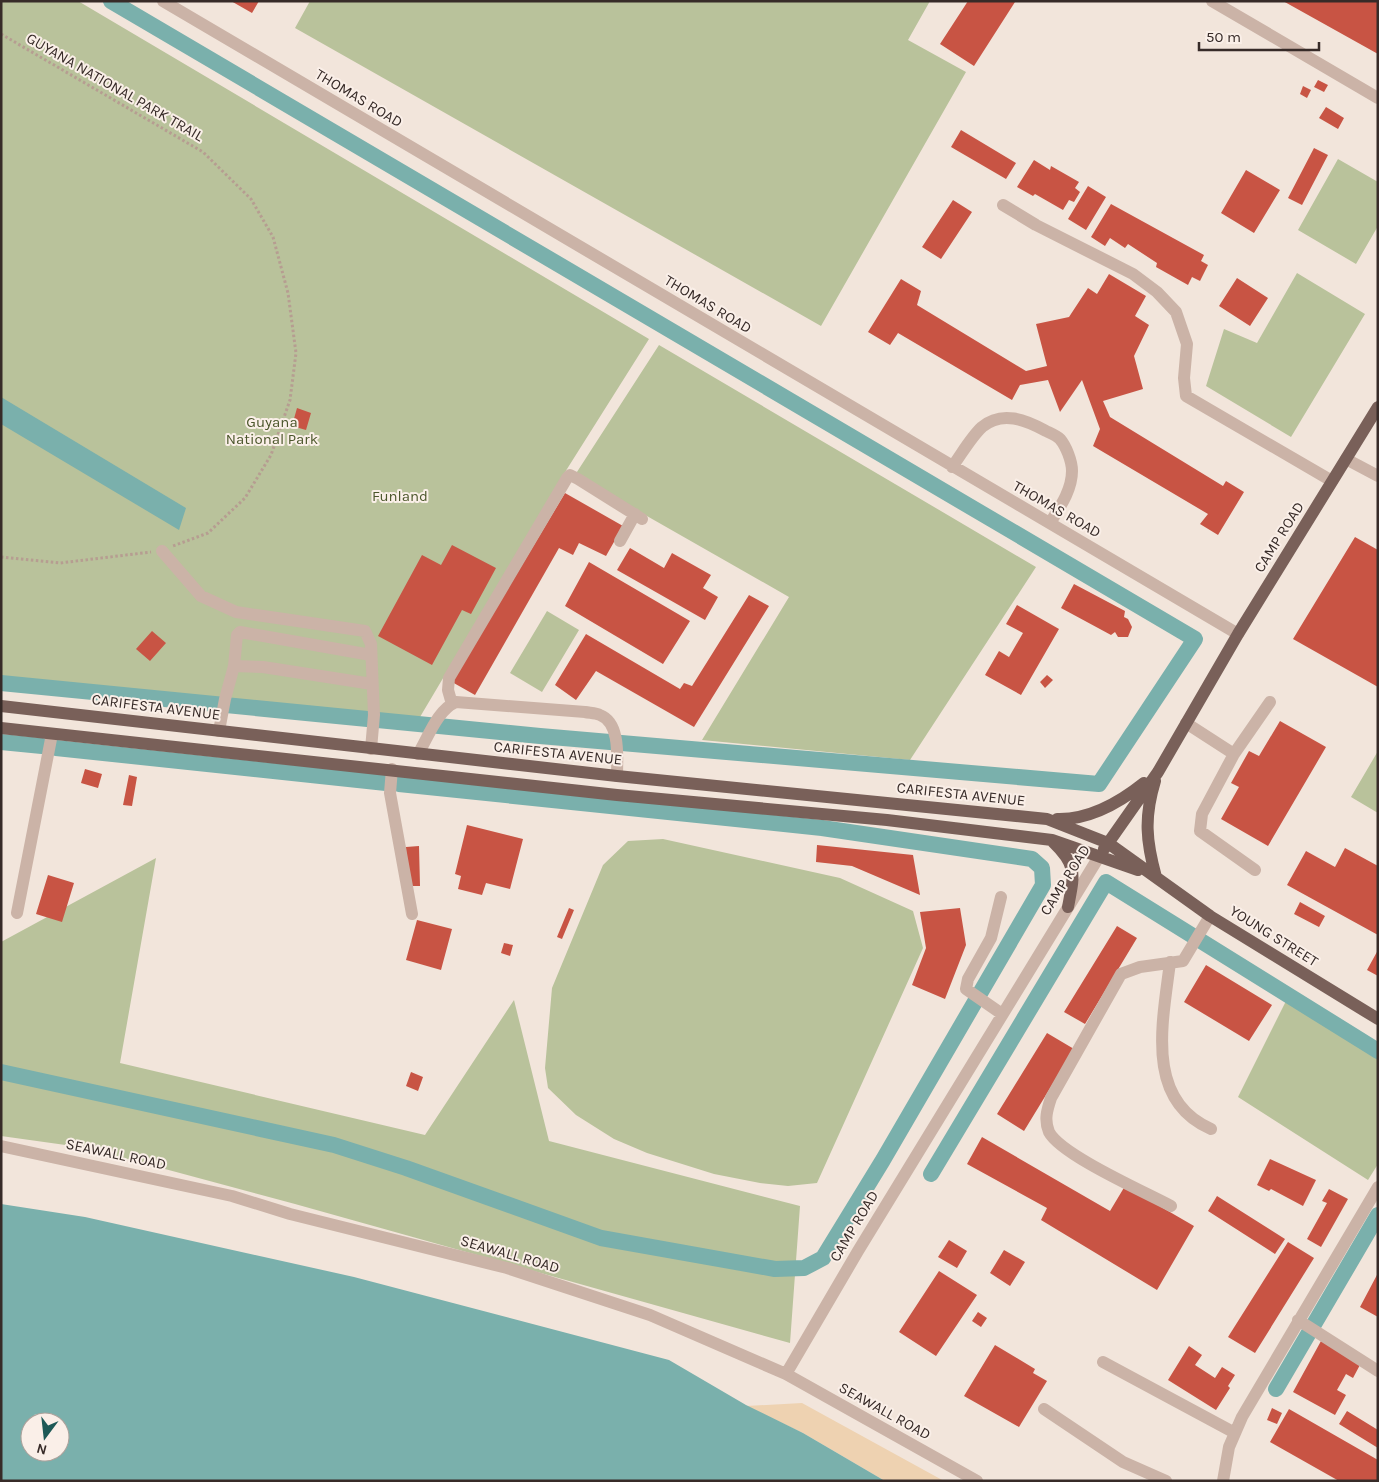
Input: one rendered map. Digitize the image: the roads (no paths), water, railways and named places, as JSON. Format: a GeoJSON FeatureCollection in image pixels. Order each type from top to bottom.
{"type":"FeatureCollection","features":[{"type":"Feature","properties":{"kind":"main road","name":"CAMP ROAD"},"geometry":{"type":"LineString","coordinates":[[1100,855],[1158,772],[1238,634],[1378,407]]}},
{"type":"Feature","properties":{"kind":"main road","name":"CARIFESTA AVENUE"},"geometry":{"type":"LineString","coordinates":[[1,706],[220,726],[371,749],[617,776],[1047,819],[1108,843]]}},
{"type":"Feature","properties":{"kind":"main road"},"geometry":{"type":"LineString","coordinates":[[1,728],[627,796],[887,820],[1052,840],[1100,855]]}},
{"type":"Feature","properties":{"kind":"main road"},"geometry":{"type":"LineString","coordinates":[[1047,819],[1075,820],[1096,812],[1127,797],[1158,772]]}},
{"type":"Feature","properties":{"kind":"main road"},"geometry":{"type":"LineString","coordinates":[[1156,877],[1146,835],[1148,804],[1158,772]]}},
{"type":"Feature","properties":{"kind":"main road"},"geometry":{"type":"LineString","coordinates":[[1052,840],[1067,856],[1074,872],[1068,907]]}},
{"type":"Feature","properties":{"kind":"main road","name":"YOUNG STREET"},"geometry":{"type":"LineString","coordinates":[[1108,843],[1156,877],[1207,921],[1378,1019]]}},
{"type":"Feature","properties":{"kind":"main road","name":"YOUNG STREET"},"geometry":{"type":"LineString","coordinates":[[1100,855],[1156,877]]}},
{"type":"Feature","properties":{"kind":"street","name":"THOMAS ROAD"},"geometry":{"type":"LineString","coordinates":[[163,1],[1238,634]]}},
{"type":"Feature","properties":{"kind":"street"},"geometry":{"type":"LineString","coordinates":[[1212,1],[1378,98]]}},
{"type":"Feature","properties":{"kind":"street"},"geometry":{"type":"LineString","coordinates":[[1003,205],[1036,225],[1134,274],[1157,292],[1176,312],[1187,344],[1184,378],[1186,396],[1315,470],[1332,482]]}},
{"type":"Feature","properties":{"kind":"street"},"geometry":{"type":"LineString","coordinates":[[952,467],[982,427],[999,418],[1012,417],[1032,423],[1059,438],[1068,455],[1072,469],[1071,483],[1064,500],[1050,523]]}},
{"type":"Feature","properties":{"kind":"street"},"geometry":{"type":"LineString","coordinates":[[1346,460],[1378,476]]}},
{"type":"Feature","properties":{"kind":"street"},"geometry":{"type":"LineString","coordinates":[[452,704],[448,690],[448,678],[570,475],[638,516],[620,541]]}},
{"type":"Feature","properties":{"kind":"street"},"geometry":{"type":"LineString","coordinates":[[162,551],[201,596],[236,612],[365,631],[371,644],[372,655],[374,715],[371,749]]}},
{"type":"Feature","properties":{"kind":"street"},"geometry":{"type":"LineString","coordinates":[[220,726],[234,666],[237,635],[240,632],[372,655]]}},
{"type":"Feature","properties":{"kind":"street"},"geometry":{"type":"LineString","coordinates":[[234,666],[263,667],[372,684]]}},
{"type":"Feature","properties":{"kind":"street"},"geometry":{"type":"LineString","coordinates":[[418,754],[437,720],[456,702],[601,715],[608,720],[615,738],[617,776]]}},
{"type":"Feature","properties":{"kind":"street"},"geometry":{"type":"LineString","coordinates":[[1255,870],[1200,830],[1202,814],[1234,754],[1270,702]]}},
{"type":"Feature","properties":{"kind":"street"},"geometry":{"type":"LineString","coordinates":[[1186,723],[1234,754]]}},
{"type":"Feature","properties":{"kind":"street"},"geometry":{"type":"LineString","coordinates":[[17,913],[52,734]]}},
{"type":"Feature","properties":{"kind":"street"},"geometry":{"type":"LineString","coordinates":[[392,769],[390,793],[412,914]]}},
{"type":"Feature","properties":{"kind":"street","name":"CAMP ROAD"},"geometry":{"type":"LineString","coordinates":[[786,1374],[996,1010],[1068,907],[1100,855]]}},
{"type":"Feature","properties":{"kind":"street"},"geometry":{"type":"LineString","coordinates":[[996,1010],[966,989],[968,979],[991,938],[1001,897]]}},
{"type":"Feature","properties":{"kind":"street"},"geometry":{"type":"LineString","coordinates":[[1171,1206],[1070,1152],[1057,1142],[1046,1123],[1051,1098],[1121,974],[1140,967],[1182,961],[1207,921]]}},
{"type":"Feature","properties":{"kind":"street"},"geometry":{"type":"LineString","coordinates":[[1170,962],[1164,1008],[1162,1058],[1164,1073],[1172,1095],[1183,1112],[1194,1121],[1211,1129]]}},
{"type":"Feature","properties":{"kind":"street","name":"SEAWALL ROAD"},"geometry":{"type":"LineString","coordinates":[[1,1146],[232,1196],[290,1214],[507,1268],[650,1315],[786,1374],[977,1481]]}},
{"type":"Feature","properties":{"kind":"street"},"geometry":{"type":"LineString","coordinates":[[1223,1481],[1229,1447],[1260,1384],[1378,1187]]}},
{"type":"Feature","properties":{"kind":"street"},"geometry":{"type":"LineString","coordinates":[[1298,1320],[1378,1371]]}},
{"type":"Feature","properties":{"kind":"street"},"geometry":{"type":"LineString","coordinates":[[1103,1362],[1235,1433]]}},
{"type":"Feature","properties":{"kind":"street"},"geometry":{"type":"LineString","coordinates":[[1044,1409],[1123,1462],[1166,1481]]}},
{"type":"Feature","properties":{"kind":"water"},"geometry":{"type":"Polygon","coordinates":[[[1,397],[186,508],[179,530],[1,424],[1,397]]]}},
{"type":"Feature","properties":{"kind":"water"},"geometry":{"type":"Polygon","coordinates":[[[1,1204],[85,1217],[354,1277],[669,1360],[746,1405],[803,1433],[885,1481],[1,1481],[1,1204]]]}},
{"type":"Feature","properties":{"kind":"waterway"},"geometry":{"type":"LineString","coordinates":[[1,683],[540,736],[1099,784],[1195,639],[111,1]]}},
{"type":"Feature","properties":{"kind":"waterway"},"geometry":{"type":"LineString","coordinates":[[1,742],[42,746]]}},
{"type":"Feature","properties":{"kind":"waterway"},"geometry":{"type":"LineString","coordinates":[[56,748],[386,783]]}},
{"type":"Feature","properties":{"kind":"waterway"},"geometry":{"type":"LineString","coordinates":[[1,1072],[334,1145],[406,1168],[601,1238],[775,1269],[804,1268],[823,1258],[883,1160],[1043,885],[1042,868],[1032,859],[822,828],[399,784]]}},
{"type":"Feature","properties":{"kind":"waterway"},"geometry":{"type":"LineString","coordinates":[[931,1174],[1106,882],[1378,1051]]}},
{"type":"Feature","properties":{"kind":"waterway"},"geometry":{"type":"LineString","coordinates":[[1276,1389],[1378,1215]]}},
{"type":"Feature","properties":{"kind":"park label","name":"Guyana National Park"},"geometry":{"type":"Point","coordinates":[272,430]}},
{"type":"Feature","properties":{"kind":"park label","name":"Funland"},"geometry":{"type":"Point","coordinates":[400,496]}}]}
